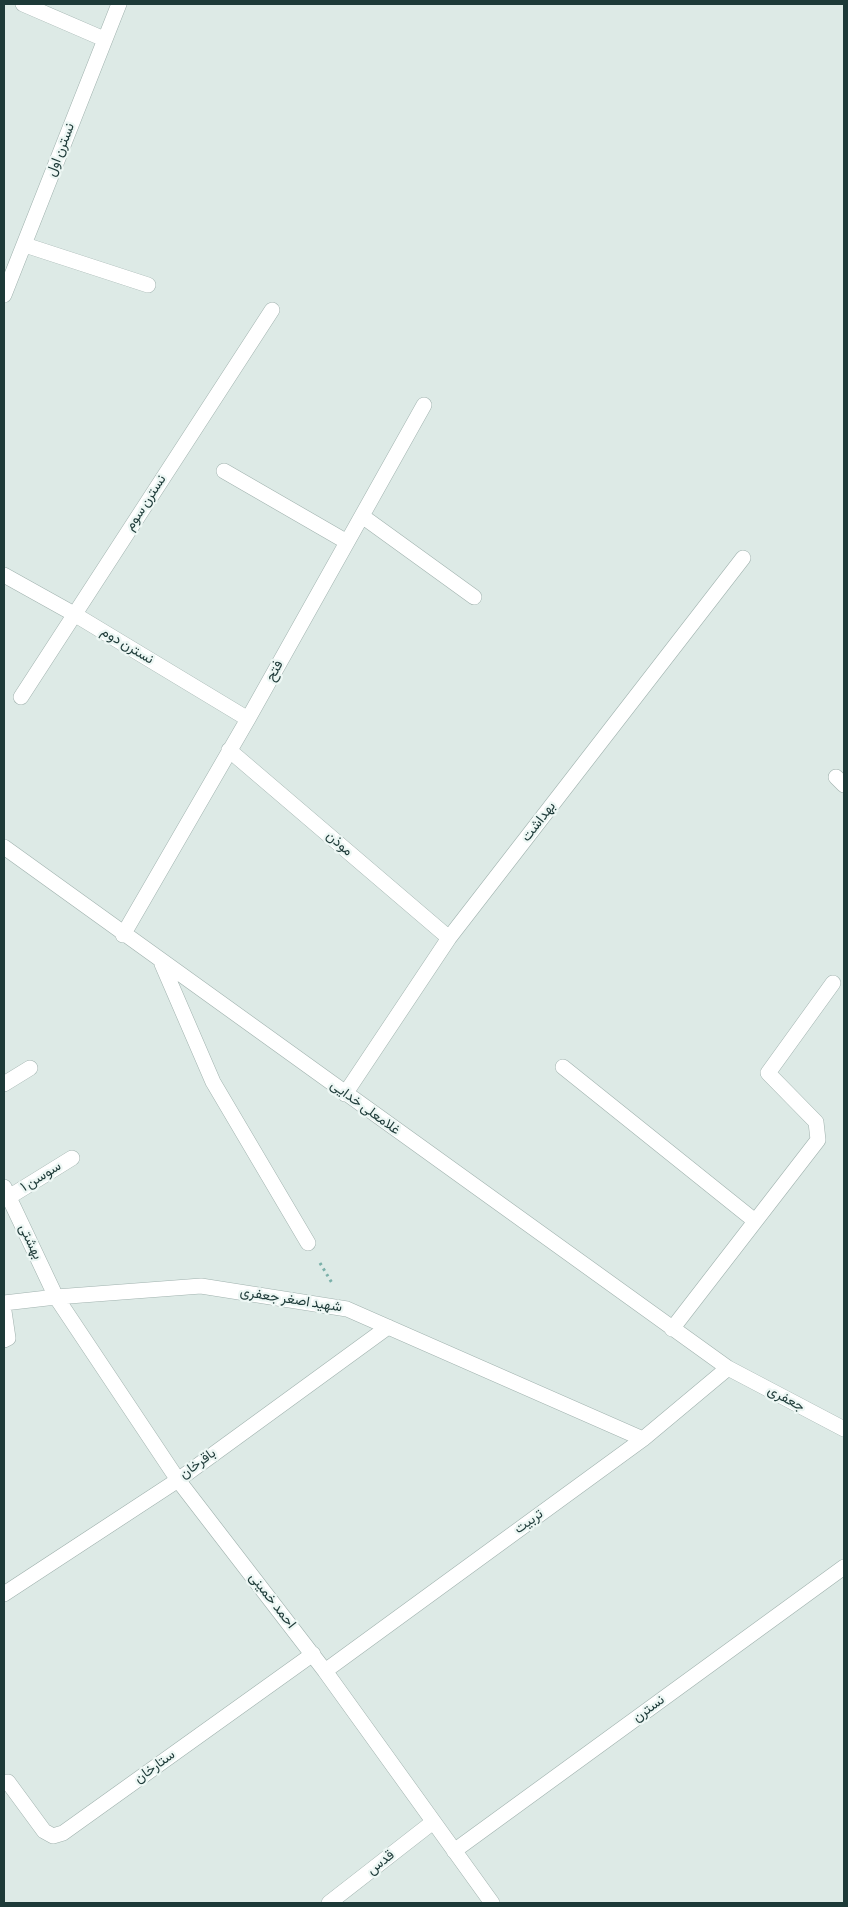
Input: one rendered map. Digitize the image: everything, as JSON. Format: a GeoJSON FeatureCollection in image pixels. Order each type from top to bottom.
{"type":"FeatureCollection","features":[{"type":"Feature","properties":{"kind":"street"},"geometry":{"type":"LineString","coordinates":[[23,4],[104,39]]}},
{"type":"Feature","properties":{"kind":"street","name":"نسترن اول"},"geometry":{"type":"LineString","coordinates":[[4,295],[119,4]]}},
{"type":"Feature","properties":{"kind":"street"},"geometry":{"type":"LineString","coordinates":[[25,245],[148,286]]}},
{"type":"Feature","properties":{"kind":"street","name":"نسترن سوم"},"geometry":{"type":"LineString","coordinates":[[21,697],[272,310]]}},
{"type":"Feature","properties":{"kind":"street","name":"فتح"},"geometry":{"type":"LineString","coordinates":[[123,935],[248,719],[424,405]]}},
{"type":"Feature","properties":{"kind":"street"},"geometry":{"type":"LineString","coordinates":[[224,471],[347,542]]}},
{"type":"Feature","properties":{"kind":"street"},"geometry":{"type":"LineString","coordinates":[[362,516],[474,597]]}},
{"type":"Feature","properties":{"kind":"street","name":"بهداشت"},"geometry":{"type":"LineString","coordinates":[[345,1094],[449,938],[743,558]]}},
{"type":"Feature","properties":{"kind":"street","name":"نسترن دوم"},"geometry":{"type":"LineString","coordinates":[[4,575],[74,614],[248,719]]}},
{"type":"Feature","properties":{"kind":"street","name":"موذن"},"geometry":{"type":"LineString","coordinates":[[229,750],[449,938]]}},
{"type":"Feature","properties":{"kind":"street","name":"غلامعلی خدایی"},"geometry":{"type":"LineString","coordinates":[[4,847],[123,935],[728,1368]]}},
{"type":"Feature","properties":{"kind":"street"},"geometry":{"type":"LineString","coordinates":[[162,962],[214,1082],[308,1243]]}},
{"type":"Feature","properties":{"kind":"street"},"geometry":{"type":"LineString","coordinates":[[672,1328],[818,1140],[816,1122],[768,1073],[833,983]]}},
{"type":"Feature","properties":{"kind":"street"},"geometry":{"type":"LineString","coordinates":[[563,1067],[755,1221]]}},
{"type":"Feature","properties":{"kind":"street"},"geometry":{"type":"LineString","coordinates":[[4,1084],[30,1068]]}},
{"type":"Feature","properties":{"kind":"street","name":"سوسن ۱"},"geometry":{"type":"LineString","coordinates":[[7,1192],[72,1158]]}},
{"type":"Feature","properties":{"kind":"street","name":"بهشتی"},"geometry":{"type":"LineString","coordinates":[[7,1192],[56,1297]]}},
{"type":"Feature","properties":{"kind":"street","name":"شهید اصغر جعفری"},"geometry":{"type":"LineString","coordinates":[[4,1303],[56,1297],[201,1286],[347,1308],[643,1439]]}},
{"type":"Feature","properties":{"kind":"street","name":"احمد خمینی"},"geometry":{"type":"LineString","coordinates":[[56,1297],[178,1480],[325,1670],[492,1903]]}},
{"type":"Feature","properties":{"kind":"street"},"geometry":{"type":"LineString","coordinates":[[4,1311],[8,1338],[4,1340]]}},
{"type":"Feature","properties":{"kind":"street","name":"باقرخان"},"geometry":{"type":"LineString","coordinates":[[4,1594],[178,1480],[388,1327]]}},
{"type":"Feature","properties":{"kind":"street","name":"تربیت"},"geometry":{"type":"LineString","coordinates":[[325,1670],[643,1439],[728,1368]]}},
{"type":"Feature","properties":{"kind":"street","name":"جعفری"},"geometry":{"type":"LineString","coordinates":[[728,1368],[844,1429]]}},
{"type":"Feature","properties":{"kind":"street","name":"نسترن"},"geometry":{"type":"LineString","coordinates":[[454,1850],[844,1567]]}},
{"type":"Feature","properties":{"kind":"street","name":"ستارخان"},"geometry":{"type":"LineString","coordinates":[[8,1782],[44,1831],[53,1836],[64,1833],[313,1654]]}},
{"type":"Feature","properties":{"kind":"street","name":"قدس"},"geometry":{"type":"LineString","coordinates":[[329,1903],[433,1822]]}},
{"type":"Feature","properties":{"kind":"path"},"geometry":{"type":"LineString","coordinates":[[308,1243],[347,1308]]}}]}
